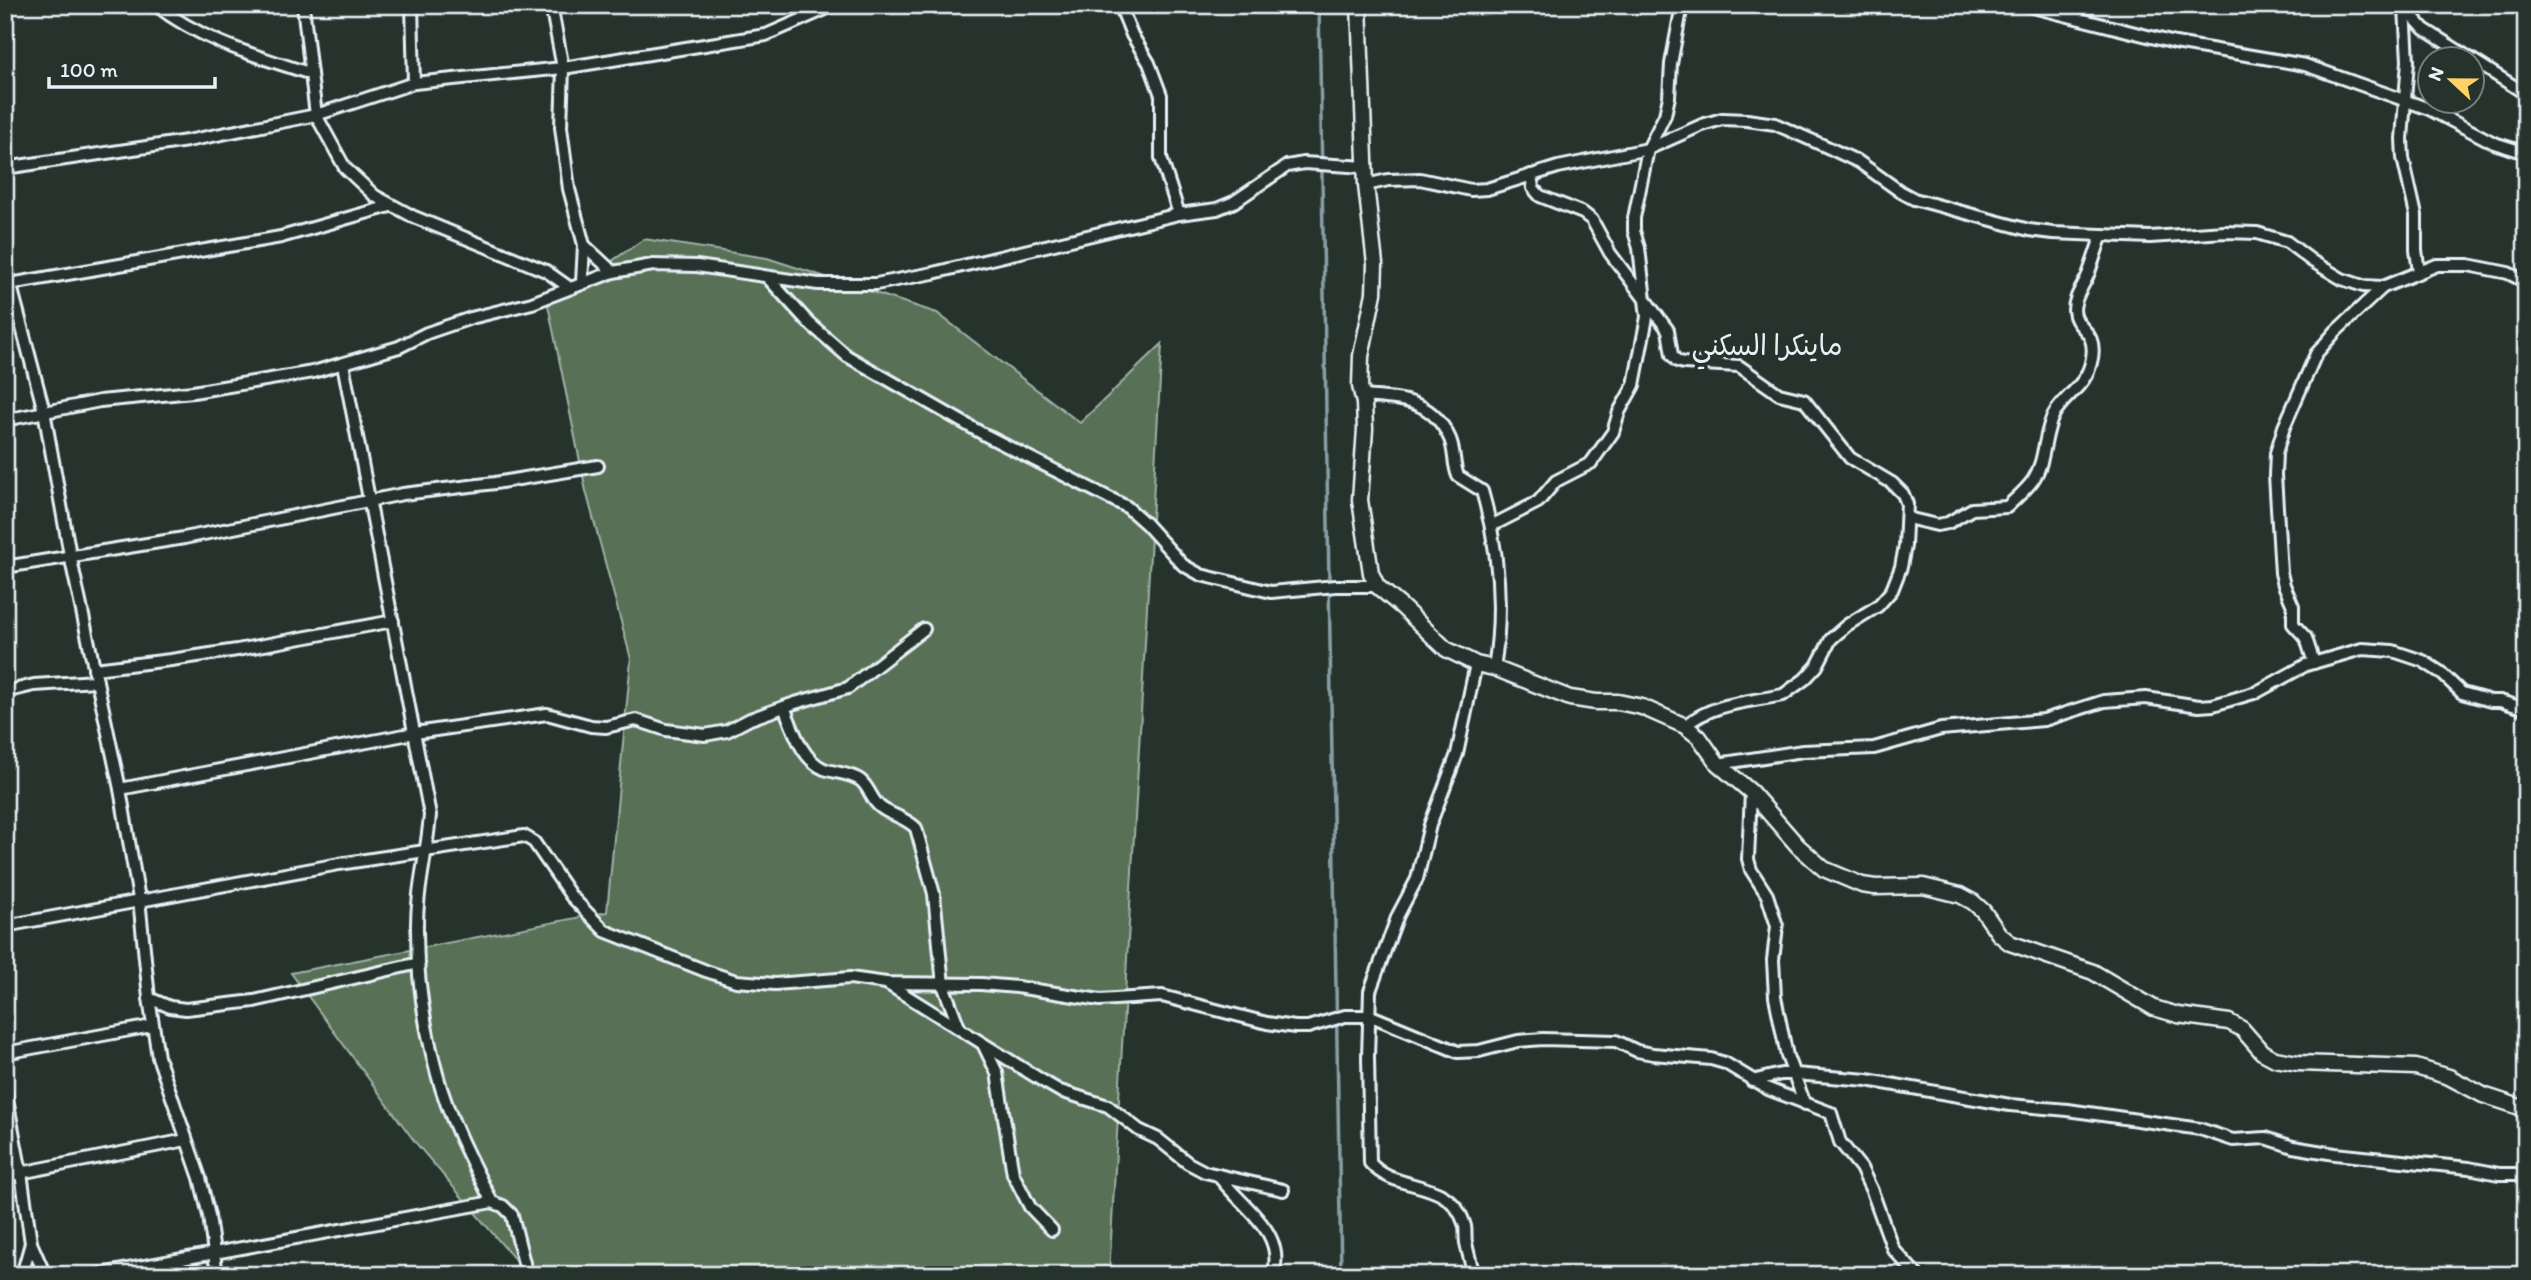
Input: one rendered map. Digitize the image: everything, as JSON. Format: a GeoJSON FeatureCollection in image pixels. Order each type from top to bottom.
{"type":"FeatureCollection","features":[{"type":"Feature","properties":{"kind":"street"},"geometry":{"type":"LineString","coordinates":[[156,5],[176,21],[215,41],[311,74]]}},
{"type":"Feature","properties":{"kind":"street"},"geometry":{"type":"LineString","coordinates":[[303,5],[316,115],[345,168],[374,196],[390,206],[546,271],[570,288]]}},
{"type":"Feature","properties":{"kind":"street"},"geometry":{"type":"LineString","coordinates":[[412,5],[414,83]]}},
{"type":"Feature","properties":{"kind":"street"},"geometry":{"type":"LineString","coordinates":[[551,5],[563,68],[561,127],[569,189],[584,244],[582,283]]}},
{"type":"Feature","properties":{"kind":"street"},"geometry":{"type":"LineString","coordinates":[[797,5],[800,19]]}},
{"type":"Feature","properties":{"kind":"street"},"geometry":{"type":"LineString","coordinates":[[5,168],[187,141],[316,115],[414,83],[563,68],[766,35],[835,5]]}},
{"type":"Feature","properties":{"kind":"street"},"geometry":{"type":"LineString","coordinates":[[900,5],[933,5]]}},
{"type":"Feature","properties":{"kind":"street"},"geometry":{"type":"LineString","coordinates":[[1120,5],[1132,35],[1149,63],[1161,95],[1161,158],[1179,214]]}},
{"type":"Feature","properties":{"kind":"street"},"geometry":{"type":"LineString","coordinates":[[1359,5],[1366,185],[1375,264],[1374,293],[1361,356],[1360,386],[1365,429],[1360,500],[1371,573],[1377,586],[1446,649],[1476,664],[1494,668],[1570,698],[1642,707],[1685,726],[1699,737],[1718,765],[1751,792],[1811,860],[1850,881],[1875,887],[1923,886],[1959,895],[1983,911],[1998,934],[2010,943],[2093,972],[2154,1007],[2178,1015],[2229,1022],[2242,1029],[2262,1052],[2275,1059],[2298,1063],[2416,1067],[2449,1077],[2483,1095],[2526,1109]]}},
{"type":"Feature","properties":{"kind":"street"},"geometry":{"type":"LineString","coordinates":[[1493,525],[1538,502],[1556,481],[1591,463],[1606,443],[1634,385],[1647,317],[1647,303],[1640,272],[1634,218],[1648,149],[1665,115],[1682,5]]}},
{"type":"Feature","properties":{"kind":"street"},"geometry":{"type":"LineString","coordinates":[[2025,5],[2175,43],[2305,65],[2428,109],[2494,143],[2526,153]]}},
{"type":"Feature","properties":{"kind":"street"},"geometry":{"type":"LineString","coordinates":[[2404,7],[2408,61],[2403,158],[2416,215],[2419,272]]}},
{"type":"Feature","properties":{"kind":"street"},"geometry":{"type":"LineString","coordinates":[[2404,7],[2424,29],[2526,94]]}},
{"type":"Feature","properties":{"kind":"street"},"geometry":{"type":"LineString","coordinates":[[1366,185],[1388,180],[1420,179],[1471,190],[1487,189],[1558,167],[1648,149],[1702,125],[1723,119],[1747,120],[1775,124],[1859,162],[1914,199],[2029,230],[2150,237],[2225,232],[2257,233],[2287,242],[2342,279],[2363,286],[2383,287]]}},
{"type":"Feature","properties":{"kind":"street"},"geometry":{"type":"LineString","coordinates":[[5,420],[100,401],[206,390],[313,372],[399,347],[427,333],[471,318],[532,303],[613,272],[653,265],[697,266],[818,284],[876,284],[933,273],[1179,214],[1217,209],[1234,202],[1287,166],[1314,163],[1365,167]]}},
{"type":"Feature","properties":{"kind":"street"},"geometry":{"type":"LineString","coordinates":[[1531,175],[1533,188],[1540,196],[1583,213],[1592,220],[1610,253],[1668,330],[1672,355],[1677,361],[1739,366],[1779,394],[1804,400],[1850,458],[1892,483],[1903,494],[1907,504],[1901,567],[1892,590],[1878,607],[1846,625],[1831,639],[1817,666],[1805,679],[1783,695],[1712,709],[1696,716],[1685,726]]}},
{"type":"Feature","properties":{"kind":"street"},"geometry":{"type":"LineString","coordinates":[[10,284],[281,237],[390,206]]}},
{"type":"Feature","properties":{"kind":"street"},"geometry":{"type":"LineString","coordinates":[[1907,517],[1937,525],[1948,523],[1972,509],[2007,508],[2033,480],[2040,466],[2053,417],[2060,405],[2082,384],[2088,374],[2093,344],[2090,334],[2076,320],[2074,311],[2076,298],[2087,277],[2102,235]]}},
{"type":"Feature","properties":{"kind":"street"},"geometry":{"type":"LineString","coordinates":[[584,244],[613,272]]}},
{"type":"Feature","properties":{"kind":"street"},"geometry":{"type":"LineString","coordinates":[[5,263],[44,411],[70,555],[120,789],[139,899],[152,1026],[162,1070],[209,1216],[217,1275]]}},
{"type":"Feature","properties":{"kind":"street"},"geometry":{"type":"LineString","coordinates":[[2314,663],[2306,638],[2293,624],[2293,606],[2281,573],[2276,453],[2291,408],[2316,354],[2336,331],[2383,287],[2437,265],[2468,265],[2508,274],[2526,282]]}},
{"type":"Feature","properties":{"kind":"street"},"geometry":{"type":"LineString","coordinates":[[767,277],[808,322],[847,356],[985,435],[1127,507],[1183,565],[1201,575],[1271,592],[1336,586],[1377,586]]}},
{"type":"Feature","properties":{"kind":"street"},"geometry":{"type":"LineString","coordinates":[[343,364],[430,815],[416,931],[421,992],[438,1075],[453,1118],[492,1202]]}},
{"type":"Feature","properties":{"kind":"street"},"geometry":{"type":"LineString","coordinates":[[1363,396],[1413,401],[1427,409],[1450,439],[1458,476],[1482,491],[1493,525],[1500,592],[1494,668]]}},
{"type":"Feature","properties":{"kind":"street"},"geometry":{"type":"LineString","coordinates":[[5,567],[184,538],[403,494],[495,483],[598,466]]}},
{"type":"Feature","properties":{"kind":"street"},"geometry":{"type":"LineString","coordinates":[[94,668],[224,652],[393,621]]}},
{"type":"Feature","properties":{"kind":"street"},"geometry":{"type":"LineString","coordinates":[[120,789],[415,733],[547,714],[591,726],[606,727],[636,720],[666,730],[705,735],[727,731],[750,719],[848,688],[924,629]]}},
{"type":"Feature","properties":{"kind":"street"},"geometry":{"type":"LineString","coordinates":[[1718,765],[1803,751],[1874,748],[1941,729],[2044,720],[2104,701],[2146,698],[2199,706],[2213,705],[2257,692],[2293,671],[2355,649],[2393,651],[2432,665],[2462,693],[2526,709]]}},
{"type":"Feature","properties":{"kind":"street"},"geometry":{"type":"LineString","coordinates":[[1474,1275],[1465,1226],[1443,1193],[1378,1172],[1370,1163],[1368,1057],[1370,990],[1398,915],[1416,879],[1430,825],[1457,754],[1476,664]]}},
{"type":"Feature","properties":{"kind":"street"},"geometry":{"type":"LineString","coordinates":[[5,692],[34,685],[97,681]]}},
{"type":"Feature","properties":{"kind":"street"},"geometry":{"type":"LineString","coordinates":[[784,707],[804,751],[813,762],[821,768],[858,778],[875,803],[909,821],[916,828],[934,894],[943,985],[959,1027]]}},
{"type":"Feature","properties":{"kind":"street"},"geometry":{"type":"LineString","coordinates":[[1751,792],[1748,859],[1751,870],[1767,895],[1777,926],[1773,982],[1783,1041],[1805,1104]]}},
{"type":"Feature","properties":{"kind":"street"},"geometry":{"type":"LineString","coordinates":[[5,926],[339,864],[524,836],[529,837],[594,923],[616,937],[736,981],[775,984],[850,978],[886,983],[1017,987],[1100,1000],[1162,996],[1267,1023],[1295,1027],[1308,1027],[1345,1016],[1371,1016],[1458,1052],[1479,1051],[1518,1041],[1542,1039],[1616,1041],[1637,1051],[1725,1063],[1752,1081],[1831,1113],[1840,1142],[1861,1168],[1872,1191],[1893,1249],[1917,1275]]}},
{"type":"Feature","properties":{"kind":"street"},"geometry":{"type":"LineString","coordinates":[[149,998],[170,1007],[186,1009],[254,1001],[419,963]]}},
{"type":"Feature","properties":{"kind":"street"},"geometry":{"type":"LineString","coordinates":[[886,983],[1060,1091],[1108,1106],[1196,1168],[1283,1189]]}},
{"type":"Feature","properties":{"kind":"street"},"geometry":{"type":"LineString","coordinates":[[5,1053],[152,1026]]}},
{"type":"Feature","properties":{"kind":"street"},"geometry":{"type":"LineString","coordinates":[[983,1043],[997,1073],[1013,1174],[1030,1208],[1052,1230]]}},
{"type":"Feature","properties":{"kind":"street"},"geometry":{"type":"LineString","coordinates":[[1752,1081],[1781,1074],[1867,1080],[1996,1103],[2068,1110],[2200,1129],[2233,1140],[2266,1138],[2293,1147],[2335,1154],[2469,1168],[2499,1174],[2526,1174]]}},
{"type":"Feature","properties":{"kind":"street"},"geometry":{"type":"LineString","coordinates":[[5,1089],[31,1243],[45,1275]]}},
{"type":"Feature","properties":{"kind":"street"},"geometry":{"type":"LineString","coordinates":[[5,1176],[186,1140]]}},
{"type":"Feature","properties":{"kind":"street"},"geometry":{"type":"LineString","coordinates":[[1218,1175],[1263,1224],[1275,1244],[1273,1275]]}},
{"type":"Feature","properties":{"kind":"street"},"geometry":{"type":"LineString","coordinates":[[95,1275],[492,1202],[503,1206],[512,1215],[527,1275]]}},
{"type":"Feature","properties":{"kind":"street"},"geometry":{"type":"LineString","coordinates":[[22,1275],[31,1243]]}},
{"type":"Feature","properties":{"kind":"green space"},"geometry":{"type":"Polygon","coordinates":[[[644,239],[767,258],[937,313],[1080,423],[1162,344],[1109,1275],[528,1275],[415,1142],[291,973],[607,912],[631,659],[586,491],[548,305],[644,239]]]}},
{"type":"Feature","properties":{"kind":"waterway"},"geometry":{"type":"LineString","coordinates":[[1319,5],[1341,1275]]}},
{"type":"Feature","properties":{"kind":"district","name":"ماينكرا السكني"},"geometry":{"type":"Point","coordinates":[1767,345]}}]}
